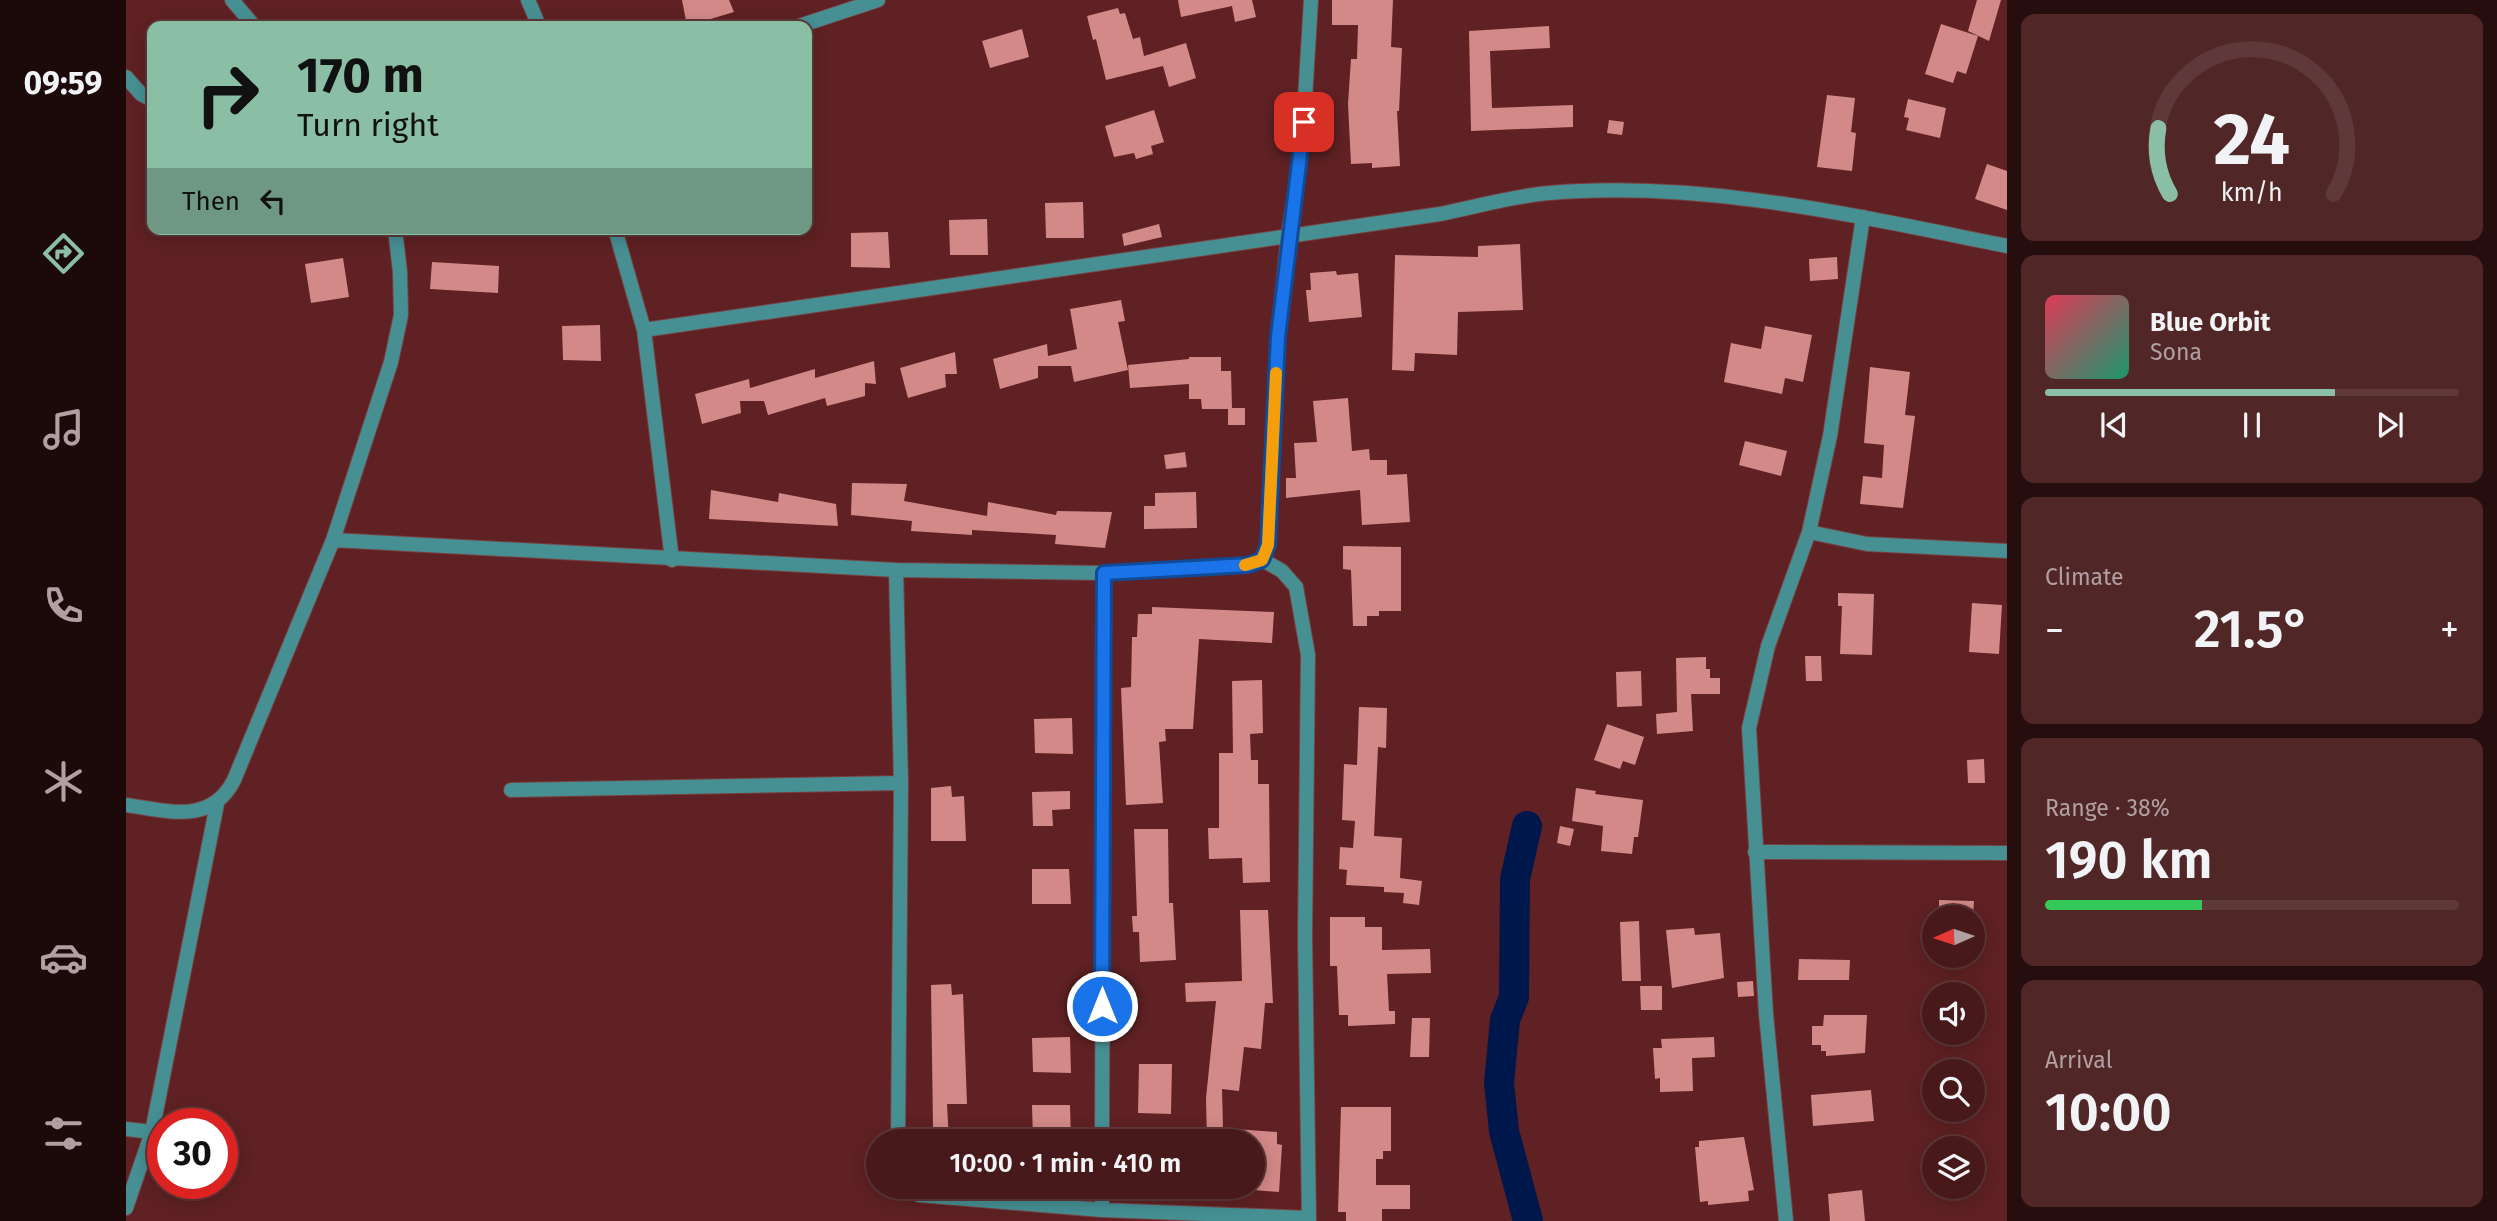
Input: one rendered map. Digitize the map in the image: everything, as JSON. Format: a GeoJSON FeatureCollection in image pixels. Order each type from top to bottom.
{"type":"FeatureCollection","features":[{"type":"Feature","properties":{"kind":"street"},"geometry":{"type":"LineString","coordinates":[[232,0],[250,21]]}},
{"type":"Feature","properties":{"kind":"street"},"geometry":{"type":"LineString","coordinates":[[528,0],[536,21]]}},
{"type":"Feature","properties":{"kind":"street"},"geometry":{"type":"LineString","coordinates":[[812,22],[878,0]]}},
{"type":"Feature","properties":{"kind":"street"},"geometry":{"type":"LineString","coordinates":[[1262,560],[1268,545],[1278,337],[1288,236],[1302,148],[1311,0]]}},
{"type":"Feature","properties":{"kind":"street"},"geometry":{"type":"LineString","coordinates":[[126,77],[147,97]]}},
{"type":"Feature","properties":{"kind":"street"},"geometry":{"type":"LineString","coordinates":[[644,330],[1440,214],[1546,193],[1606,190],[1776,201],[2007,246]]}},
{"type":"Feature","properties":{"kind":"street"},"geometry":{"type":"LineString","coordinates":[[1786,1221],[1766,1014],[1749,728],[1768,646],[1809,531],[1830,436],[1863,217]]}},
{"type":"Feature","properties":{"kind":"street"},"geometry":{"type":"LineString","coordinates":[[157,1108],[217,804],[234,779],[333,540],[394,350],[401,314],[395,235]]}},
{"type":"Feature","properties":{"kind":"street"},"geometry":{"type":"LineString","coordinates":[[617,235],[644,330],[672,560]]}},
{"type":"Feature","properties":{"kind":"street"},"geometry":{"type":"LineString","coordinates":[[1809,531],[1867,544],[2007,551]]}},
{"type":"Feature","properties":{"kind":"street"},"geometry":{"type":"LineString","coordinates":[[333,540],[895,570],[1104,573],[1248,565],[1262,560],[1282,571],[1296,587],[1308,655],[1305,937],[1309,1219],[1102,1210],[968,1199]]}},
{"type":"Feature","properties":{"kind":"street"},"geometry":{"type":"LineString","coordinates":[[895,570],[901,783],[898,1129]]}},
{"type":"Feature","properties":{"kind":"street"},"geometry":{"type":"LineString","coordinates":[[1102,1129],[1104,573]]}},
{"type":"Feature","properties":{"kind":"street"},"geometry":{"type":"LineString","coordinates":[[511,790],[901,783]]}},
{"type":"Feature","properties":{"kind":"street"},"geometry":{"type":"LineString","coordinates":[[126,805],[172,812],[197,811],[217,804]]}},
{"type":"Feature","properties":{"kind":"street"},"geometry":{"type":"LineString","coordinates":[[1755,852],[2007,853]]}},
{"type":"Feature","properties":{"kind":"street"},"geometry":{"type":"LineString","coordinates":[[126,1129],[147,1131]]}},
{"type":"Feature","properties":{"kind":"street"},"geometry":{"type":"LineString","coordinates":[[126,1208],[147,1147]]}},
{"type":"Feature","properties":{"kind":"street"},"geometry":{"type":"LineString","coordinates":[[1102,1199],[1102,1210]]}},
{"type":"Feature","properties":{"kind":"building"},"geometry":{"type":"Polygon","coordinates":[[[682,0],[729,0],[734,12],[704,21],[686,21],[682,0]]]}},
{"type":"Feature","properties":{"kind":"building"},"geometry":{"type":"Polygon","coordinates":[[[1178,0],[1252,0],[1256,17],[1235,22],[1232,6],[1181,17],[1178,0]]]}},
{"type":"Feature","properties":{"kind":"building"},"geometry":{"type":"Polygon","coordinates":[[[1332,0],[1393,0],[1391,47],[1402,48],[1397,111],[1400,166],[1372,168],[1372,163],[1351,164],[1348,104],[1351,59],[1357,59],[1358,25],[1332,25],[1332,0]]]}},
{"type":"Feature","properties":{"kind":"building"},"geometry":{"type":"Polygon","coordinates":[[[1977,0],[2001,0],[1989,41],[1968,31],[1977,0]]]}},
{"type":"Feature","properties":{"kind":"building"},"geometry":{"type":"Polygon","coordinates":[[[1118,8],[1120,14],[1125,13],[1133,39],[1140,37],[1144,56],[1186,43],[1196,78],[1169,87],[1163,66],[1106,80],[1087,16],[1118,8]]]}},
{"type":"Feature","properties":{"kind":"building"},"geometry":{"type":"Polygon","coordinates":[[[1941,24],[1978,36],[1966,74],[1957,71],[1953,83],[1925,74],[1941,24]]]}},
{"type":"Feature","properties":{"kind":"building"},"geometry":{"type":"Polygon","coordinates":[[[1549,26],[1550,48],[1490,51],[1492,108],[1573,105],[1573,127],[1471,131],[1469,31],[1549,26]]]}},
{"type":"Feature","properties":{"kind":"building"},"geometry":{"type":"Polygon","coordinates":[[[1022,29],[1029,57],[990,68],[982,41],[1022,29]]]}},
{"type":"Feature","properties":{"kind":"building"},"geometry":{"type":"Polygon","coordinates":[[[1827,95],[1855,98],[1851,132],[1856,133],[1852,171],[1817,167],[1827,95]]]}},
{"type":"Feature","properties":{"kind":"building"},"geometry":{"type":"Polygon","coordinates":[[[1908,99],[1946,108],[1940,138],[1906,130],[1909,118],[1904,117],[1908,99]]]}},
{"type":"Feature","properties":{"kind":"building"},"geometry":{"type":"Polygon","coordinates":[[[1154,110],[1164,142],[1151,146],[1153,154],[1136,159],[1134,153],[1114,157],[1105,126],[1154,110]]]}},
{"type":"Feature","properties":{"kind":"building"},"geometry":{"type":"Polygon","coordinates":[[[1609,120],[1624,122],[1622,135],[1607,133],[1609,120]]]}},
{"type":"Feature","properties":{"kind":"building"},"geometry":{"type":"Polygon","coordinates":[[[1987,164],[2007,171],[2007,210],[1975,199],[1987,164]]]}},
{"type":"Feature","properties":{"kind":"building"},"geometry":{"type":"Polygon","coordinates":[[[1083,202],[1084,238],[1046,238],[1045,203],[1083,202]]]}},
{"type":"Feature","properties":{"kind":"building"},"geometry":{"type":"Polygon","coordinates":[[[987,219],[988,255],[950,255],[949,220],[987,219]]]}},
{"type":"Feature","properties":{"kind":"building"},"geometry":{"type":"Polygon","coordinates":[[[1159,224],[1162,237],[1124,246],[1122,234],[1159,224]]]}},
{"type":"Feature","properties":{"kind":"building"},"geometry":{"type":"Polygon","coordinates":[[[888,232],[890,268],[851,267],[851,233],[888,232]]]}},
{"type":"Feature","properties":{"kind":"building"},"geometry":{"type":"Polygon","coordinates":[[[1520,244],[1523,310],[1458,312],[1457,355],[1415,353],[1414,371],[1392,370],[1395,255],[1478,257],[1478,246],[1520,244]]]}},
{"type":"Feature","properties":{"kind":"building"},"geometry":{"type":"Polygon","coordinates":[[[1837,257],[1838,279],[1810,281],[1809,259],[1837,257]]]}},
{"type":"Feature","properties":{"kind":"building"},"geometry":{"type":"Polygon","coordinates":[[[343,258],[349,297],[311,303],[305,264],[343,258]]]}},
{"type":"Feature","properties":{"kind":"building"},"geometry":{"type":"Polygon","coordinates":[[[432,262],[499,266],[498,293],[430,289],[432,262]]]}},
{"type":"Feature","properties":{"kind":"building"},"geometry":{"type":"Polygon","coordinates":[[[1336,271],[1337,275],[1358,273],[1362,317],[1309,322],[1306,290],[1311,290],[1310,273],[1336,271]]]}},
{"type":"Feature","properties":{"kind":"building"},"geometry":{"type":"Polygon","coordinates":[[[1121,300],[1125,321],[1118,322],[1128,370],[1074,382],[1071,366],[1038,366],[1038,378],[1000,389],[993,359],[1047,344],[1048,356],[1077,349],[1070,309],[1121,300]]]}},
{"type":"Feature","properties":{"kind":"building"},"geometry":{"type":"Polygon","coordinates":[[[600,325],[601,361],[563,360],[562,326],[600,325]]]}},
{"type":"Feature","properties":{"kind":"building"},"geometry":{"type":"Polygon","coordinates":[[[1765,326],[1812,335],[1803,382],[1785,378],[1782,394],[1724,382],[1731,343],[1761,349],[1765,326]]]}},
{"type":"Feature","properties":{"kind":"building"},"geometry":{"type":"Polygon","coordinates":[[[955,352],[957,374],[945,374],[946,387],[908,398],[900,368],[955,352]]]}},
{"type":"Feature","properties":{"kind":"building"},"geometry":{"type":"Polygon","coordinates":[[[1189,357],[1221,357],[1221,371],[1231,371],[1232,408],[1245,408],[1245,425],[1228,425],[1228,409],[1202,409],[1201,399],[1189,399],[1189,384],[1130,388],[1128,365],[1189,357]]]}},
{"type":"Feature","properties":{"kind":"building"},"geometry":{"type":"Polygon","coordinates":[[[874,361],[876,384],[865,383],[865,396],[827,406],[825,398],[768,415],[764,401],[740,401],[741,413],[702,424],[695,394],[749,379],[750,388],[815,369],[815,378],[874,361]]]}},
{"type":"Feature","properties":{"kind":"building"},"geometry":{"type":"Polygon","coordinates":[[[1870,367],[1910,372],[1905,415],[1915,416],[1903,508],[1860,504],[1863,476],[1882,478],[1884,445],[1864,443],[1870,367]]]}},
{"type":"Feature","properties":{"kind":"building"},"geometry":{"type":"Polygon","coordinates":[[[1348,398],[1352,451],[1369,449],[1370,460],[1387,460],[1387,475],[1407,474],[1410,522],[1362,525],[1360,490],[1286,498],[1286,478],[1296,478],[1294,443],[1317,442],[1313,401],[1348,398]]]}},
{"type":"Feature","properties":{"kind":"building"},"geometry":{"type":"Polygon","coordinates":[[[1745,441],[1787,451],[1781,476],[1739,465],[1745,441]]]}},
{"type":"Feature","properties":{"kind":"building"},"geometry":{"type":"Polygon","coordinates":[[[1185,452],[1187,467],[1166,469],[1164,455],[1185,452]]]}},
{"type":"Feature","properties":{"kind":"building"},"geometry":{"type":"Polygon","coordinates":[[[852,483],[907,484],[904,501],[987,516],[988,502],[1056,515],[1057,511],[1112,512],[1105,548],[1055,544],[1056,535],[972,530],[972,535],[911,531],[912,521],[851,515],[852,483]]]}},
{"type":"Feature","properties":{"kind":"building"},"geometry":{"type":"Polygon","coordinates":[[[711,490],[778,502],[779,493],[836,504],[838,526],[709,519],[711,490]]]}},
{"type":"Feature","properties":{"kind":"building"},"geometry":{"type":"Polygon","coordinates":[[[1196,492],[1197,528],[1144,529],[1144,506],[1155,506],[1155,493],[1196,492]]]}},
{"type":"Feature","properties":{"kind":"building"},"geometry":{"type":"Polygon","coordinates":[[[1343,546],[1401,547],[1401,611],[1379,611],[1379,616],[1367,616],[1367,626],[1353,626],[1351,570],[1343,569],[1343,546]]]}},
{"type":"Feature","properties":{"kind":"building"},"geometry":{"type":"Polygon","coordinates":[[[1838,593],[1874,594],[1872,655],[1840,654],[1842,606],[1838,606],[1838,593]]]}},
{"type":"Feature","properties":{"kind":"building"},"geometry":{"type":"Polygon","coordinates":[[[1972,603],[2002,605],[1999,654],[1969,652],[1972,603]]]}},
{"type":"Feature","properties":{"kind":"building"},"geometry":{"type":"Polygon","coordinates":[[[1152,607],[1274,612],[1272,643],[1199,639],[1193,729],[1165,729],[1166,741],[1159,742],[1163,803],[1126,805],[1121,688],[1131,687],[1132,637],[1137,637],[1138,614],[1152,614],[1152,607]]]}},
{"type":"Feature","properties":{"kind":"building"},"geometry":{"type":"Polygon","coordinates":[[[1805,656],[1821,656],[1822,681],[1806,681],[1805,656]]]}},
{"type":"Feature","properties":{"kind":"building"},"geometry":{"type":"Polygon","coordinates":[[[1706,657],[1706,669],[1710,669],[1710,678],[1720,678],[1720,694],[1691,694],[1693,731],[1657,734],[1656,714],[1677,712],[1676,658],[1706,657]]]}},
{"type":"Feature","properties":{"kind":"building"},"geometry":{"type":"Polygon","coordinates":[[[1641,671],[1642,706],[1617,707],[1616,672],[1641,671]]]}},
{"type":"Feature","properties":{"kind":"building"},"geometry":{"type":"Polygon","coordinates":[[[1262,680],[1263,733],[1250,734],[1251,760],[1258,760],[1258,784],[1269,784],[1270,882],[1243,883],[1242,858],[1209,859],[1208,828],[1219,828],[1219,753],[1233,753],[1232,681],[1262,680]]]}},
{"type":"Feature","properties":{"kind":"building"},"geometry":{"type":"Polygon","coordinates":[[[1359,707],[1387,708],[1386,748],[1378,747],[1374,836],[1402,838],[1400,878],[1422,881],[1419,905],[1403,903],[1404,893],[1384,892],[1384,887],[1346,885],[1347,870],[1339,869],[1340,847],[1353,848],[1355,821],[1342,820],[1344,764],[1357,765],[1359,707]]]}},
{"type":"Feature","properties":{"kind":"building"},"geometry":{"type":"Polygon","coordinates":[[[1072,718],[1073,754],[1035,753],[1034,719],[1072,718]]]}},
{"type":"Feature","properties":{"kind":"building"},"geometry":{"type":"Polygon","coordinates":[[[1607,724],[1644,737],[1635,765],[1623,761],[1620,769],[1594,760],[1607,724]]]}},
{"type":"Feature","properties":{"kind":"building"},"geometry":{"type":"Polygon","coordinates":[[[1984,759],[1985,783],[1968,783],[1967,760],[1984,759]]]}},
{"type":"Feature","properties":{"kind":"building"},"geometry":{"type":"Polygon","coordinates":[[[951,786],[952,797],[964,796],[966,841],[931,841],[931,788],[951,786]]]}},
{"type":"Feature","properties":{"kind":"building"},"geometry":{"type":"Polygon","coordinates":[[[1576,788],[1596,791],[1595,794],[1643,800],[1638,837],[1634,837],[1632,854],[1601,851],[1603,826],[1572,821],[1576,788]]]}},
{"type":"Feature","properties":{"kind":"building"},"geometry":{"type":"Polygon","coordinates":[[[1070,791],[1070,809],[1052,810],[1053,826],[1033,826],[1032,792],[1070,791]]]}},
{"type":"Feature","properties":{"kind":"building"},"geometry":{"type":"Polygon","coordinates":[[[1560,826],[1574,829],[1570,846],[1557,843],[1560,826]]]}},
{"type":"Feature","properties":{"kind":"building"},"geometry":{"type":"Polygon","coordinates":[[[1134,829],[1168,829],[1169,903],[1173,903],[1176,960],[1140,962],[1139,932],[1133,932],[1132,916],[1137,916],[1134,829]]]}},
{"type":"Feature","properties":{"kind":"building"},"geometry":{"type":"Polygon","coordinates":[[[1032,869],[1069,869],[1071,904],[1032,904],[1032,869]]]}},
{"type":"Feature","properties":{"kind":"building"},"geometry":{"type":"Polygon","coordinates":[[[1939,900],[1974,901],[1974,905],[1939,905],[1939,900]]]}},
{"type":"Feature","properties":{"kind":"building"},"geometry":{"type":"Polygon","coordinates":[[[1240,910],[1268,910],[1273,1003],[1265,1003],[1261,1049],[1244,1047],[1239,1091],[1222,1089],[1223,1128],[1236,1129],[1207,1129],[1206,1098],[1216,1001],[1186,1002],[1185,983],[1242,981],[1240,910]]]}},
{"type":"Feature","properties":{"kind":"building"},"geometry":{"type":"Polygon","coordinates":[[[1330,917],[1365,917],[1365,927],[1382,927],[1382,950],[1430,949],[1431,973],[1387,974],[1389,1011],[1395,1011],[1395,1024],[1348,1026],[1348,1015],[1339,1015],[1337,966],[1330,966],[1330,917]]]}},
{"type":"Feature","properties":{"kind":"building"},"geometry":{"type":"Polygon","coordinates":[[[1639,921],[1641,981],[1622,981],[1620,922],[1639,921]]]}},
{"type":"Feature","properties":{"kind":"building"},"geometry":{"type":"Polygon","coordinates":[[[1694,928],[1695,935],[1720,933],[1724,978],[1672,988],[1666,930],[1694,928]]]}},
{"type":"Feature","properties":{"kind":"building"},"geometry":{"type":"Polygon","coordinates":[[[1799,959],[1850,960],[1849,980],[1798,980],[1799,959]]]}},
{"type":"Feature","properties":{"kind":"building"},"geometry":{"type":"Polygon","coordinates":[[[1753,981],[1754,996],[1738,997],[1737,982],[1753,981]]]}},
{"type":"Feature","properties":{"kind":"building"},"geometry":{"type":"Polygon","coordinates":[[[951,984],[952,995],[963,994],[967,1104],[947,1104],[948,1129],[928,1129],[933,1127],[931,985],[951,984]]]}},
{"type":"Feature","properties":{"kind":"building"},"geometry":{"type":"Polygon","coordinates":[[[1640,986],[1662,986],[1662,1010],[1641,1010],[1640,986]]]}},
{"type":"Feature","properties":{"kind":"building"},"geometry":{"type":"Polygon","coordinates":[[[1824,1015],[1867,1015],[1865,1053],[1826,1056],[1826,1051],[1821,1051],[1821,1045],[1812,1045],[1812,1026],[1823,1026],[1824,1015]]]}},
{"type":"Feature","properties":{"kind":"building"},"geometry":{"type":"Polygon","coordinates":[[[1412,1018],[1430,1018],[1429,1057],[1410,1057],[1412,1018]]]}},
{"type":"Feature","properties":{"kind":"building"},"geometry":{"type":"Polygon","coordinates":[[[1070,1037],[1071,1073],[1033,1072],[1032,1038],[1070,1037]]]}},
{"type":"Feature","properties":{"kind":"building"},"geometry":{"type":"Polygon","coordinates":[[[1714,1037],[1715,1057],[1692,1058],[1693,1091],[1660,1092],[1660,1078],[1655,1079],[1653,1048],[1662,1048],[1661,1039],[1714,1037]]]}},
{"type":"Feature","properties":{"kind":"building"},"geometry":{"type":"Polygon","coordinates":[[[1139,1064],[1172,1064],[1171,1114],[1138,1113],[1139,1064]]]}},
{"type":"Feature","properties":{"kind":"building"},"geometry":{"type":"Polygon","coordinates":[[[1871,1090],[1874,1121],[1813,1126],[1811,1095],[1871,1090]]]}},
{"type":"Feature","properties":{"kind":"building"},"geometry":{"type":"Polygon","coordinates":[[[1032,1105],[1070,1105],[1071,1129],[1033,1129],[1032,1105]]]}},
{"type":"Feature","properties":{"kind":"building"},"geometry":{"type":"Polygon","coordinates":[[[1341,1107],[1391,1107],[1391,1151],[1383,1151],[1383,1159],[1376,1159],[1376,1185],[1410,1185],[1410,1209],[1382,1209],[1382,1221],[1346,1221],[1346,1212],[1338,1212],[1341,1107]]]}},
{"type":"Feature","properties":{"kind":"building"},"geometry":{"type":"Polygon","coordinates":[[[1265,1131],[1277,1132],[1277,1144],[1282,1145],[1279,1192],[1265,1191],[1265,1131]]]}},
{"type":"Feature","properties":{"kind":"building"},"geometry":{"type":"Polygon","coordinates":[[[1744,1137],[1754,1190],[1748,1191],[1749,1201],[1708,1205],[1708,1201],[1700,1202],[1695,1147],[1699,1147],[1699,1141],[1744,1137]]]}},
{"type":"Feature","properties":{"kind":"building"},"geometry":{"type":"Polygon","coordinates":[[[1862,1190],[1865,1221],[1830,1221],[1828,1194],[1862,1190]]]}},
{"type":"Feature","properties":{"kind":"waterway"},"geometry":{"type":"LineString","coordinates":[[1527,826],[1515,879],[1514,997],[1505,1020],[1499,1083],[1504,1131],[1528,1221]]}},
{"type":"Feature","properties":{"kind":"slow traffic"},"geometry":{"type":"LineString","coordinates":[[1245,565],[1262,560],[1268,545],[1276,373]]}},
{"type":"Feature","properties":{"kind":"route"},"geometry":{"type":"LineString","coordinates":[[1102,1006],[1104,573],[1248,565],[1262,560],[1268,545],[1278,337],[1288,236],[1304,122]]}}]}
